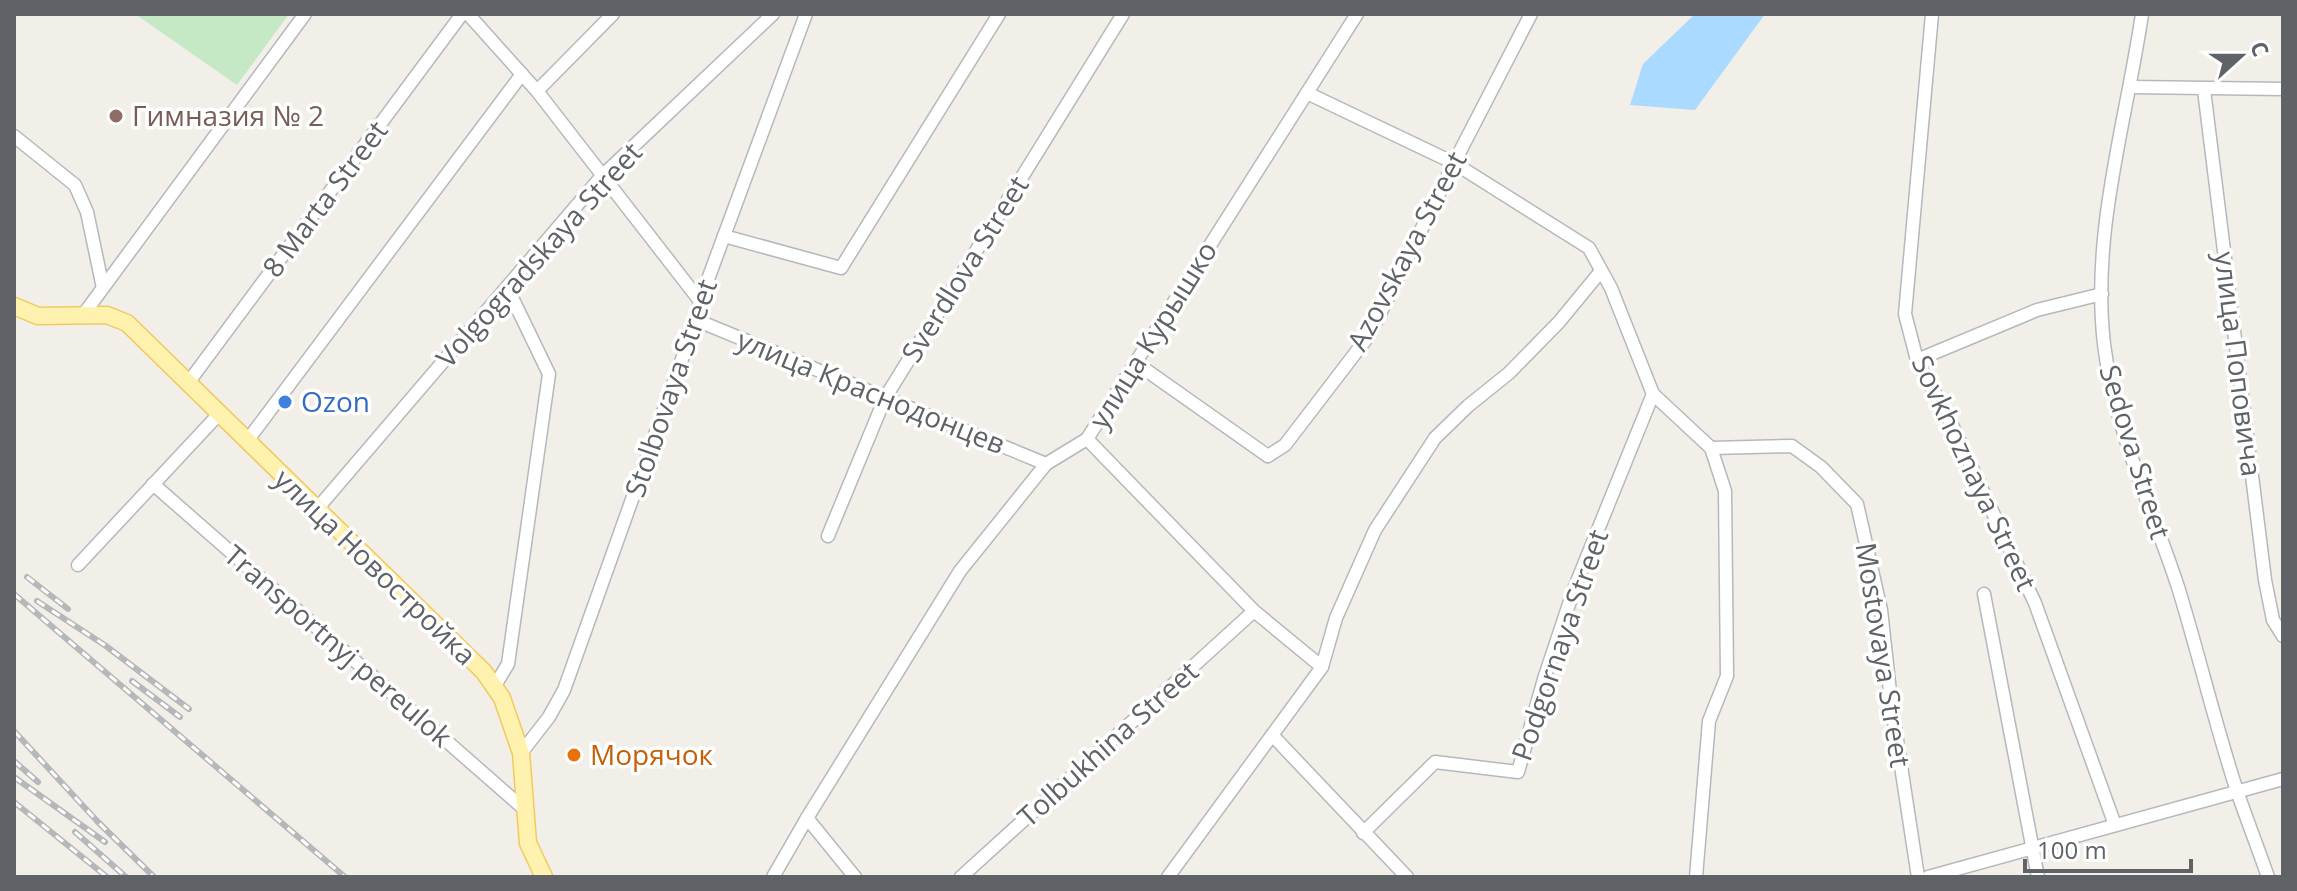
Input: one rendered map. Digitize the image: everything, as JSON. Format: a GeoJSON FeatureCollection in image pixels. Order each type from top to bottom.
{"type":"FeatureCollection","features":[{"type":"Feature","properties":{"kind":"main road"},"geometry":{"type":"LineString","coordinates":[[14,306],[38,316],[83,315]]}},
{"type":"Feature","properties":{"kind":"main road","name":"улица Новостройка"},"geometry":{"type":"LineString","coordinates":[[83,315],[107,315],[127,323],[484,672],[502,698],[521,753],[528,843],[544,877]]}},
{"type":"Feature","properties":{"kind":"street"},"geometry":{"type":"LineString","coordinates":[[83,315],[305,14]]}},
{"type":"Feature","properties":{"kind":"street"},"geometry":{"type":"LineString","coordinates":[[465,14],[537,91],[700,301]]}},
{"type":"Feature","properties":{"kind":"street","name":"8 Marta Street"},"geometry":{"type":"LineString","coordinates":[[188,383],[465,14]]}},
{"type":"Feature","properties":{"kind":"street"},"geometry":{"type":"LineString","coordinates":[[537,91],[613,14]]}},
{"type":"Feature","properties":{"kind":"street","name":"Volgogradskaya Street"},"geometry":{"type":"LineString","coordinates":[[317,509],[602,176],[773,14]]}},
{"type":"Feature","properties":{"kind":"street","name":"Stolbovaya Street"},"geometry":{"type":"LineString","coordinates":[[521,753],[549,717],[564,690],[696,320],[700,301],[806,14]]}},
{"type":"Feature","properties":{"kind":"street"},"geometry":{"type":"LineString","coordinates":[[724,236],[841,268],[999,14]]}},
{"type":"Feature","properties":{"kind":"street","name":"Sverdlova Street"},"geometry":{"type":"LineString","coordinates":[[828,536],[885,398],[1123,14]]}},
{"type":"Feature","properties":{"kind":"street","name":"улица Курышко"},"geometry":{"type":"LineString","coordinates":[[773,877],[960,571],[1046,464],[1087,439],[1357,14]]}},
{"type":"Feature","properties":{"kind":"street","name":"Azovskaya Street"},"geometry":{"type":"LineString","coordinates":[[1136,363],[1268,456],[1285,445],[1370,334],[1531,14]]}},
{"type":"Feature","properties":{"kind":"street","name":"Sovkhoznaya Street"},"geometry":{"type":"LineString","coordinates":[[1932,14],[1905,314],[1917,360],[1951,423],[2035,603],[2115,825]]}},
{"type":"Feature","properties":{"kind":"street","name":"Sedova Street"},"geometry":{"type":"LineString","coordinates":[[2142,14],[2131,87],[2105,213],[2104,344],[2117,409],[2178,587],[2237,791],[2268,877]]}},
{"type":"Feature","properties":{"kind":"street"},"geometry":{"type":"LineString","coordinates":[[247,441],[522,74]]}},
{"type":"Feature","properties":{"kind":"street"},"geometry":{"type":"LineString","coordinates":[[2131,87],[2283,89]]}},
{"type":"Feature","properties":{"kind":"street","name":"улица Поповича"},"geometry":{"type":"LineString","coordinates":[[2204,90],[2265,580],[2273,620],[2283,636]]}},
{"type":"Feature","properties":{"kind":"street"},"geometry":{"type":"LineString","coordinates":[[1307,93],[1454,163],[1589,248],[1653,394],[1711,448],[1725,491],[1727,676],[1709,721],[1696,877]]}},
{"type":"Feature","properties":{"kind":"street"},"geometry":{"type":"LineString","coordinates":[[14,136],[75,185],[87,212],[103,288]]}},
{"type":"Feature","properties":{"kind":"street"},"geometry":{"type":"LineString","coordinates":[[1168,877],[1322,667],[1336,618],[1375,530],[1435,438],[1509,373],[1559,322],[1601,271]]}},
{"type":"Feature","properties":{"kind":"street"},"geometry":{"type":"LineString","coordinates":[[494,687],[508,664],[549,374],[507,287]]}},
{"type":"Feature","properties":{"kind":"street"},"geometry":{"type":"LineString","coordinates":[[1917,360],[2037,310],[2102,294]]}},
{"type":"Feature","properties":{"kind":"street","name":"улица Краснодонцев"},"geometry":{"type":"LineString","coordinates":[[696,320],[1046,464]]}},
{"type":"Feature","properties":{"kind":"street","name":"Podgornaya Street"},"geometry":{"type":"LineString","coordinates":[[1363,833],[1435,762],[1518,772],[1574,589],[1653,394]]}},
{"type":"Feature","properties":{"kind":"street"},"geometry":{"type":"LineString","coordinates":[[78,565],[219,414]]}},
{"type":"Feature","properties":{"kind":"street"},"geometry":{"type":"LineString","coordinates":[[1087,439],[1254,611],[1322,667]]}},
{"type":"Feature","properties":{"kind":"street","name":"Mostovaya Street"},"geometry":{"type":"LineString","coordinates":[[1711,448],[1792,446],[1821,467],[1857,504],[1881,610],[1891,701],[1918,877]]}},
{"type":"Feature","properties":{"kind":"street","name":"Transportnyj pereulok"},"geometry":{"type":"LineString","coordinates":[[153,484],[523,808]]}},
{"type":"Feature","properties":{"kind":"street"},"geometry":{"type":"LineString","coordinates":[[1984,594],[2038,877]]}},
{"type":"Feature","properties":{"kind":"street","name":"Tolbukhina Street"},"geometry":{"type":"LineString","coordinates":[[961,877],[1254,611]]}},
{"type":"Feature","properties":{"kind":"street"},"geometry":{"type":"LineString","coordinates":[[1272,735],[1407,877]]}},
{"type":"Feature","properties":{"kind":"street"},"geometry":{"type":"LineString","coordinates":[[1928,877],[2283,779]]}},
{"type":"Feature","properties":{"kind":"street"},"geometry":{"type":"LineString","coordinates":[[807,818],[855,877]]}},
{"type":"Feature","properties":{"kind":"green space"},"geometry":{"type":"Polygon","coordinates":[[[135,14],[289,14],[237,85],[135,14]]]}},
{"type":"Feature","properties":{"kind":"water"},"geometry":{"type":"Polygon","coordinates":[[[1695,14],[1765,14],[1695,110],[1630,105],[1643,64],[1695,14]]]}},
{"type":"Feature","properties":{"kind":"railway"},"geometry":{"type":"LineString","coordinates":[[27,577],[68,609]]}},
{"type":"Feature","properties":{"kind":"railway"},"geometry":{"type":"LineString","coordinates":[[14,594],[345,877]]}},
{"type":"Feature","properties":{"kind":"railway"},"geometry":{"type":"LineString","coordinates":[[37,601],[106,646],[189,709]]}},
{"type":"Feature","properties":{"kind":"railway"},"geometry":{"type":"LineString","coordinates":[[132,681],[180,717]]}},
{"type":"Feature","properties":{"kind":"railway"},"geometry":{"type":"LineString","coordinates":[[14,731],[154,877]]}},
{"type":"Feature","properties":{"kind":"railway"},"geometry":{"type":"LineString","coordinates":[[14,761],[38,782]]}},
{"type":"Feature","properties":{"kind":"railway"},"geometry":{"type":"LineString","coordinates":[[14,777],[105,842]]}},
{"type":"Feature","properties":{"kind":"railway"},"geometry":{"type":"LineString","coordinates":[[14,802],[107,877]]}},
{"type":"Feature","properties":{"kind":"railway"},"geometry":{"type":"LineString","coordinates":[[75,832],[126,877]]}},
{"type":"Feature","properties":{"kind":"place","name":"Гимназия № 2"},"geometry":{"type":"Point","coordinates":[116,116]}},
{"type":"Feature","properties":{"kind":"place","name":"Ozon"},"geometry":{"type":"Point","coordinates":[285,402]}},
{"type":"Feature","properties":{"kind":"place","name":"Морячок"},"geometry":{"type":"Point","coordinates":[574,755]}}]}
